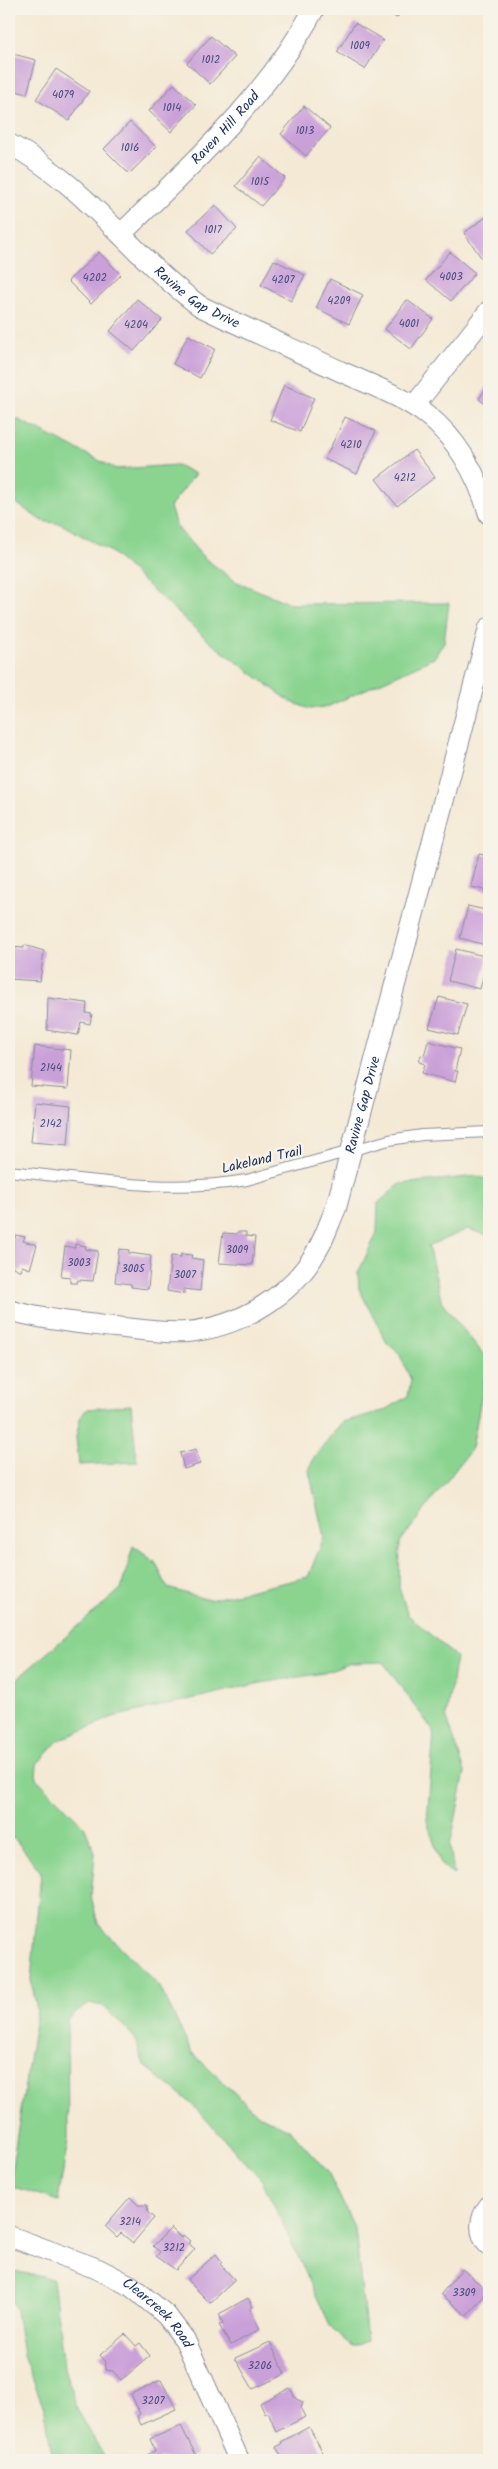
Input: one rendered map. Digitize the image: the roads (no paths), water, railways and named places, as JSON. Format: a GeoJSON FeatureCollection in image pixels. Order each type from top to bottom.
{"type":"FeatureCollection","features":[{"type":"Feature","properties":{"kind":"street","name":"Raven Hill Road"},"geometry":{"type":"LineString","coordinates":[[121,234],[236,117],[289,50],[314,9]]}},
{"type":"Feature","properties":{"kind":"street","name":"Ravine Gap Drive"},"geometry":{"type":"LineString","coordinates":[[9,144],[53,171],[177,289],[200,306],[396,396],[427,416],[446,434],[466,460],[481,489],[489,514]]}},
{"type":"Feature","properties":{"kind":"street"},"geometry":{"type":"LineString","coordinates":[[414,406],[489,310]]}},
{"type":"Feature","properties":{"kind":"street","name":"Ravine Gap Drive"},"geometry":{"type":"LineString","coordinates":[[9,1310],[60,1321],[185,1332],[217,1327],[248,1315],[278,1295],[301,1273],[319,1247],[336,1208],[489,628]]}},
{"type":"Feature","properties":{"kind":"street"},"geometry":{"type":"LineString","coordinates":[[489,2206],[483,2215],[481,2225],[482,2235],[489,2246]]}},
{"type":"Feature","properties":{"kind":"street","name":"Clearcreek Road"},"geometry":{"type":"LineString","coordinates":[[9,2236],[98,2269],[131,2286],[166,2314],[185,2340],[239,2460]]}},
{"type":"Feature","properties":{"kind":"lane","name":"Lakeland Trail"},"geometry":{"type":"LineString","coordinates":[[9,1171],[182,1187],[247,1180],[389,1140],[422,1135],[489,1132]]}}]}
